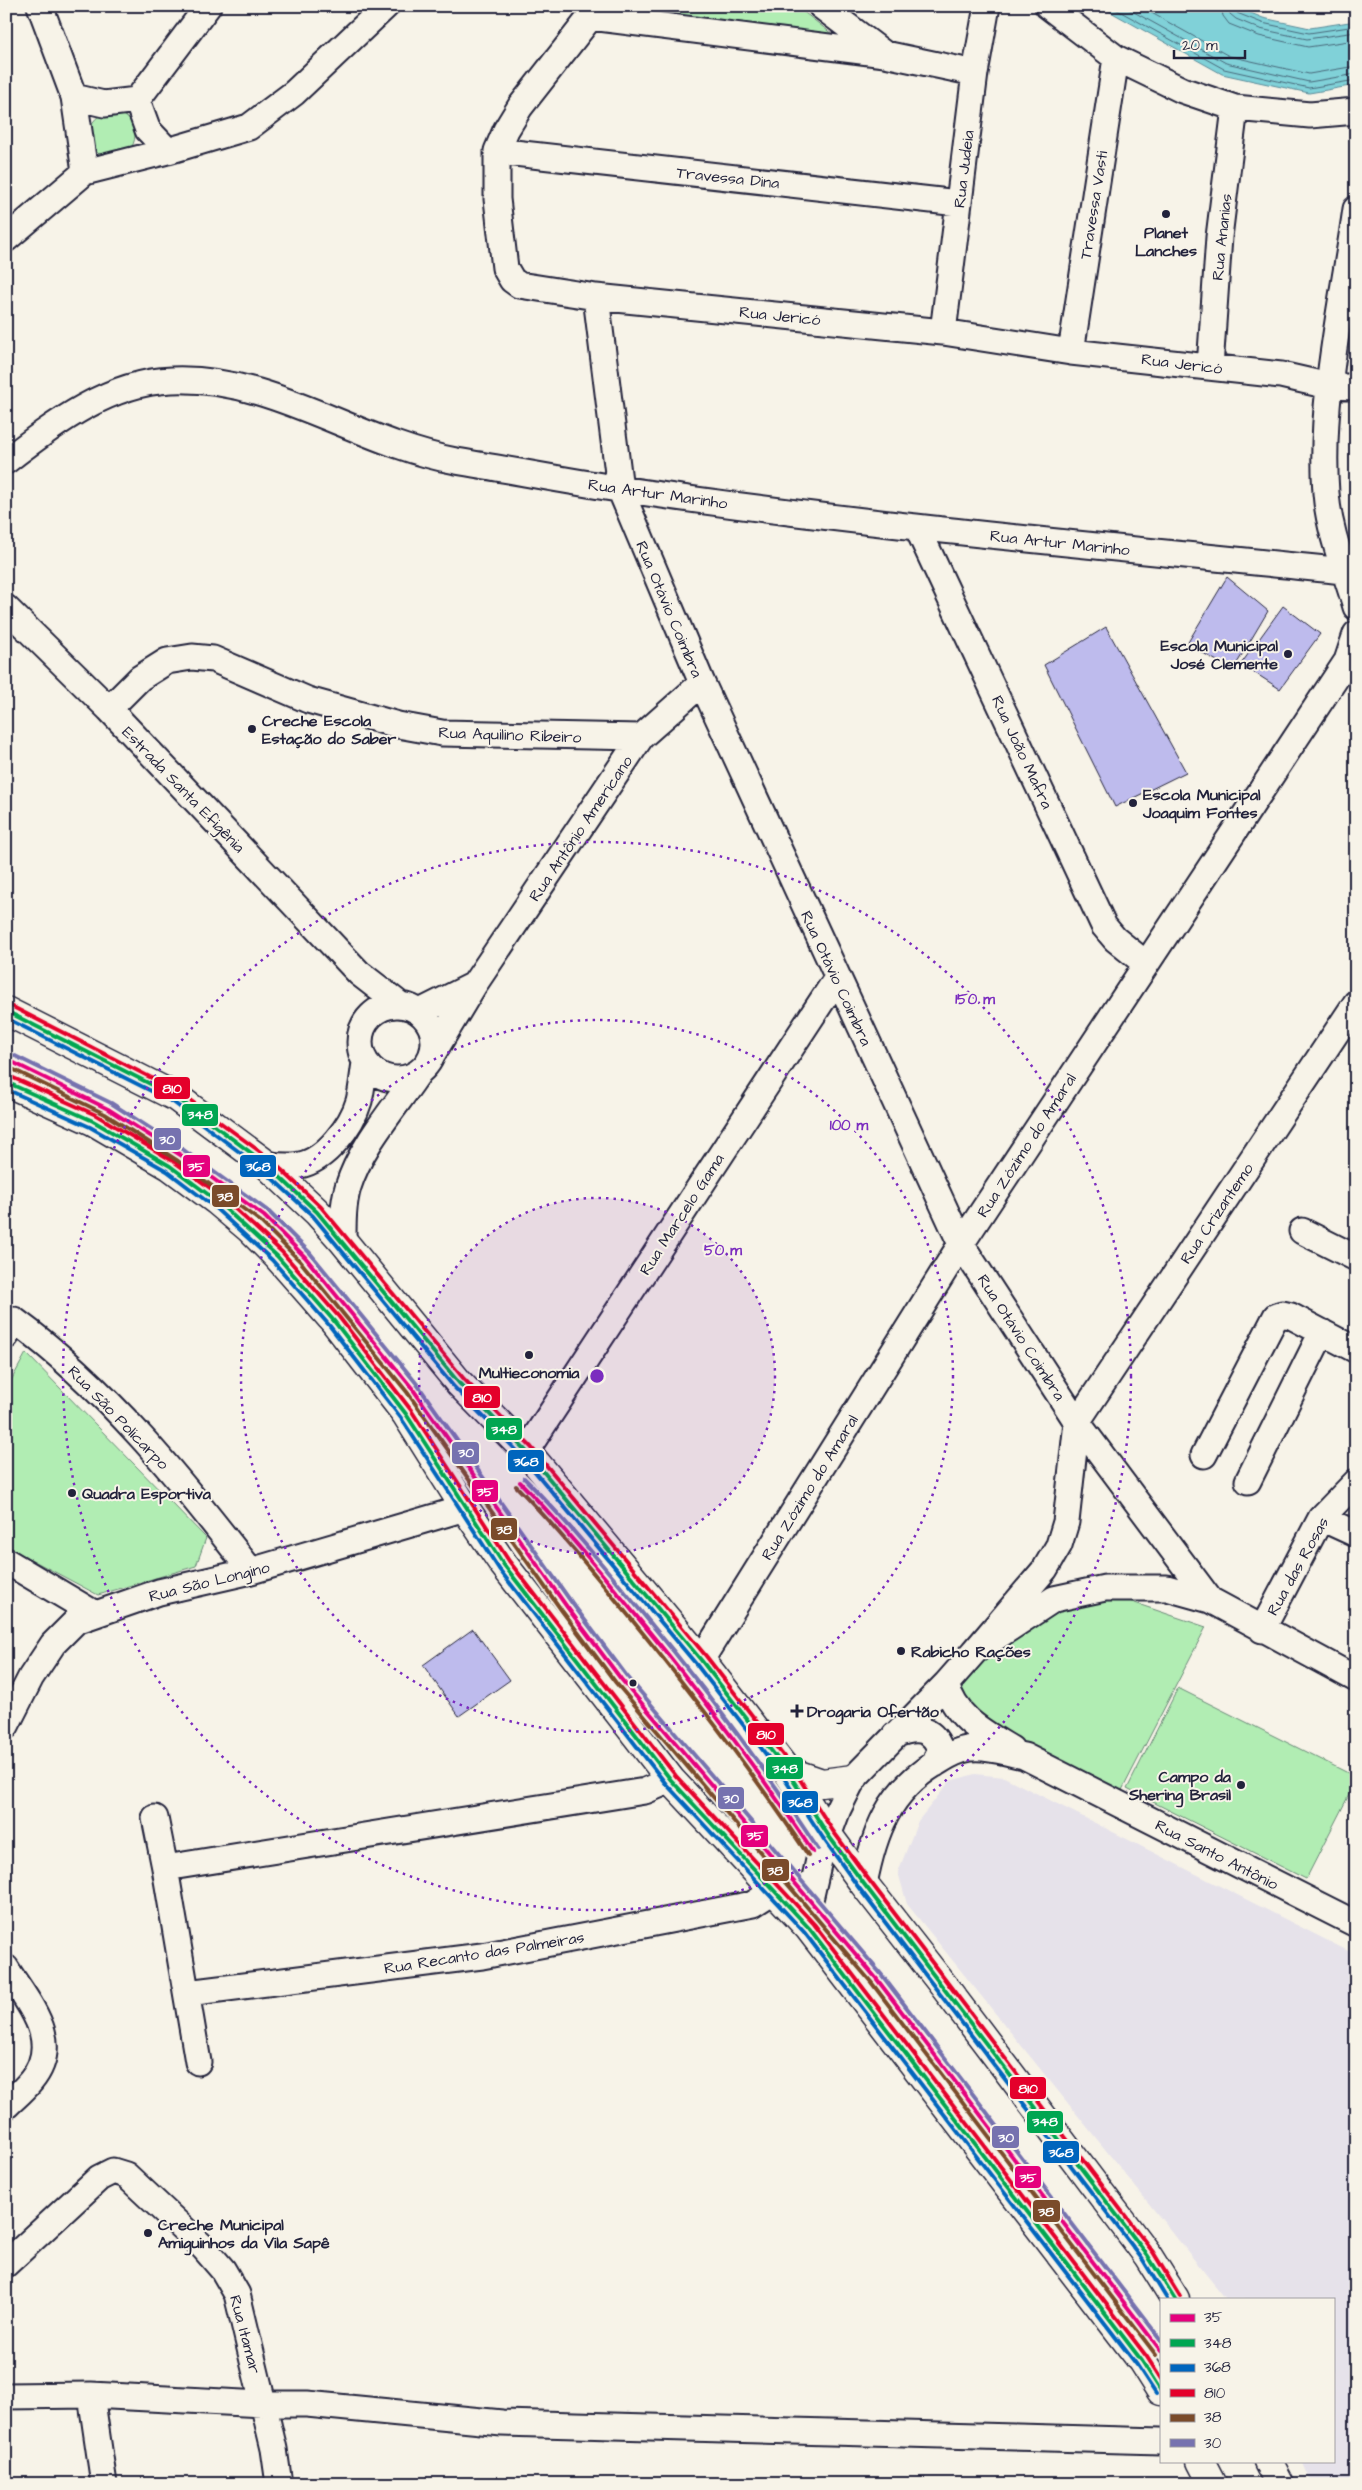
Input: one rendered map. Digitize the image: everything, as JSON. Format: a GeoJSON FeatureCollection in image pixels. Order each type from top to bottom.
{"type":"FeatureCollection","features":[{"type":"Feature","properties":{"kind":"main road"},"geometry":{"type":"LineString","coordinates":[[6,1011],[176,1097],[266,1164],[317,1212],[459,1383],[526,1451],[701,1660],[787,1771],[828,1835],[864,1884],[1148,2256],[1174,2298]]}},
{"type":"Feature","properties":{"kind":"main road"},"geometry":{"type":"LineString","coordinates":[[6,1082],[93,1121],[170,1166],[250,1229],[334,1321],[406,1414],[465,1508],[504,1565],[671,1780],[809,1928],[1142,2360],[1160,2389]]}},
{"type":"Feature","properties":{"kind":"main road"},"geometry":{"type":"LineString","coordinates":[[787,1771],[822,1783],[853,1780]]}},
{"type":"Feature","properties":{"kind":"main road"},"geometry":{"type":"LineString","coordinates":[[1201,2462],[1212,2484]]}},
{"type":"Feature","properties":{"kind":"main road"},"geometry":{"type":"LineString","coordinates":[[1269,2462],[1280,2484]]}},
{"type":"Feature","properties":{"kind":"street"},"geometry":{"type":"LineString","coordinates":[[40,6],[74,97],[85,172]]}},
{"type":"Feature","properties":{"kind":"street"},"geometry":{"type":"LineString","coordinates":[[74,97],[104,104],[137,100],[208,6]]}},
{"type":"Feature","properties":{"kind":"street"},"geometry":{"type":"LineString","coordinates":[[6,239],[85,172],[218,138],[256,122],[294,94],[386,6]]}},
{"type":"Feature","properties":{"kind":"street"},"geometry":{"type":"LineString","coordinates":[[821,6],[886,54]]}},
{"type":"Feature","properties":{"kind":"street","name":"Rua Judeia"},"geometry":{"type":"LineString","coordinates":[[943,332],[974,73],[987,6]]}},
{"type":"Feature","properties":{"kind":"street"},"geometry":{"type":"LineString","coordinates":[[1048,6],[1116,58],[1182,90],[1235,108],[1310,114],[1356,111]]}},
{"type":"Feature","properties":{"kind":"street"},"geometry":{"type":"LineString","coordinates":[[595,11],[886,54],[974,73]]}},
{"type":"Feature","properties":{"kind":"street","name":"Rua Jericó"},"geometry":{"type":"LineString","coordinates":[[595,11],[520,107],[506,130],[497,151],[496,199],[505,268],[512,280],[519,285],[596,297],[943,332],[1070,352],[1281,375],[1329,386],[1356,387]]}},
{"type":"Feature","properties":{"kind":"street","name":"Travessa Vasti"},"geometry":{"type":"LineString","coordinates":[[1070,352],[1116,58]]}},
{"type":"Feature","properties":{"kind":"street"},"geometry":{"type":"LineString","coordinates":[[137,100],[148,130],[168,152]]}},
{"type":"Feature","properties":{"kind":"street","name":"Rua Ananias"},"geometry":{"type":"LineString","coordinates":[[1210,367],[1219,237],[1235,108]]}},
{"type":"Feature","properties":{"kind":"street","name":"Travessa Dina"},"geometry":{"type":"LineString","coordinates":[[497,151],[958,202]]}},
{"type":"Feature","properties":{"kind":"street"},"geometry":{"type":"LineString","coordinates":[[1356,209],[1329,386],[1326,494],[1336,547],[1356,607]]}},
{"type":"Feature","properties":{"kind":"street","name":"Rua Otávio Coimbra"},"geometry":{"type":"LineString","coordinates":[[596,297],[620,489],[702,683],[961,1244],[1077,1422],[1210,1600]]}},
{"type":"Feature","properties":{"kind":"street","name":"Rua Artur Marinho"},"geometry":{"type":"LineString","coordinates":[[6,461],[97,399],[132,386],[168,380],[209,380],[283,400],[374,438],[428,456],[620,489],[917,527],[1344,571]]}},
{"type":"Feature","properties":{"kind":"street","name":"Rua João Mafra"},"geometry":{"type":"LineString","coordinates":[[917,527],[1104,926],[1115,939],[1146,964]]}},
{"type":"Feature","properties":{"kind":"street","name":"Estrada Santa Efigênia"},"geometry":{"type":"LineString","coordinates":[[6,608],[109,710],[359,972],[410,1008]]}},
{"type":"Feature","properties":{"kind":"street","name":"Rua Zózimo do Amaral"},"geometry":{"type":"LineString","coordinates":[[701,1660],[961,1244],[1347,661],[1356,634]]}},
{"type":"Feature","properties":{"kind":"street","name":"Rua Aquilino Ribeiro"},"geometry":{"type":"LineString","coordinates":[[109,710],[140,678],[167,661],[192,657],[213,660],[308,700],[398,725],[442,734],[641,737]]}},
{"type":"Feature","properties":{"kind":"street","name":"Rua Antônio Americano"},"geometry":{"type":"LineString","coordinates":[[343,1241],[344,1203],[348,1186],[362,1155],[426,1062],[474,986],[641,737],[702,683]]}},
{"type":"Feature","properties":{"kind":"street"},"geometry":{"type":"LineString","coordinates":[[359,972],[362,1028],[360,1052],[365,1063],[384,1078],[397,1080],[409,1078],[426,1062],[433,1031],[428,1021],[410,1008]]}},
{"type":"Feature","properties":{"kind":"street","name":"Rua Marcelo Gama"},"geometry":{"type":"LineString","coordinates":[[526,1451],[837,978]]}},
{"type":"Feature","properties":{"kind":"street"},"geometry":{"type":"LineString","coordinates":[[362,1028],[368,1018],[377,1010],[388,1006],[410,1008],[474,986]]}},
{"type":"Feature","properties":{"kind":"street","name":"Rua Crizantemo"},"geometry":{"type":"LineString","coordinates":[[1077,1422],[1356,1003]]}},
{"type":"Feature","properties":{"kind":"street"},"geometry":{"type":"LineString","coordinates":[[266,1164],[282,1166],[302,1165],[319,1156],[340,1136],[359,1102],[365,1063]]}},
{"type":"Feature","properties":{"kind":"street"},"geometry":{"type":"LineString","coordinates":[[1302,1231],[1356,1258]]}},
{"type":"Feature","properties":{"kind":"street"},"geometry":{"type":"LineString","coordinates":[[1204,1455],[1276,1316],[1282,1314],[1291,1316],[1356,1350]]}},
{"type":"Feature","properties":{"kind":"street","name":"Rua São Policarpo"},"geometry":{"type":"LineString","coordinates":[[10,1328],[39,1338],[93,1386],[195,1497],[251,1571]]}},
{"type":"Feature","properties":{"kind":"street"},"geometry":{"type":"LineString","coordinates":[[1248,1481],[1322,1332]]}},
{"type":"Feature","properties":{"kind":"street"},"geometry":{"type":"LineString","coordinates":[[809,1928],[810,1900],[819,1860],[838,1809],[853,1780],[894,1735],[946,1684],[975,1651],[1045,1569],[1059,1545],[1066,1522],[1077,1422]]}},
{"type":"Feature","properties":{"kind":"street","name":"Rua das Rosas"},"geometry":{"type":"LineString","coordinates":[[1262,1630],[1322,1518],[1356,1482]]}},
{"type":"Feature","properties":{"kind":"street","name":"Rua São Longino"},"geometry":{"type":"LineString","coordinates":[[6,1726],[53,1644],[76,1621],[159,1592],[251,1571],[465,1508]]}},
{"type":"Feature","properties":{"kind":"street"},"geometry":{"type":"LineString","coordinates":[[1322,1518],[1356,1534]]}},
{"type":"Feature","properties":{"kind":"street"},"geometry":{"type":"LineString","coordinates":[[6,1561],[95,1614]]}},
{"type":"Feature","properties":{"kind":"street"},"geometry":{"type":"LineString","coordinates":[[975,1651],[1028,1615],[1054,1600],[1070,1594],[1105,1588],[1167,1588],[1210,1600],[1262,1630],[1356,1679]]}},
{"type":"Feature","properties":{"kind":"street"},"geometry":{"type":"LineString","coordinates":[[946,1684],[956,1708],[973,1726],[1024,1756]]}},
{"type":"Feature","properties":{"kind":"street"},"geometry":{"type":"LineString","coordinates":[[894,1735],[913,1729],[924,1730],[932,1735],[940,1749],[935,1764]]}},
{"type":"Feature","properties":{"kind":"street","name":"Rua Santo Antônio"},"geometry":{"type":"LineString","coordinates":[[864,1884],[870,1854],[888,1810],[902,1789],[918,1774],[956,1751],[988,1748],[1024,1756],[1356,1924]]}},
{"type":"Feature","properties":{"kind":"street"},"geometry":{"type":"LineString","coordinates":[[165,1868],[645,1791],[671,1780]]}},
{"type":"Feature","properties":{"kind":"street"},"geometry":{"type":"LineString","coordinates":[[155,1818],[198,2062]]}},
{"type":"Feature","properties":{"kind":"street","name":"Rua Recanto das Palmeiras"},"geometry":{"type":"LineString","coordinates":[[187,1993],[482,1956],[752,1904],[775,1890]]}},
{"type":"Feature","properties":{"kind":"street"},"geometry":{"type":"LineString","coordinates":[[6,1968],[42,2029],[45,2054],[41,2066],[31,2082],[6,2106]]}},
{"type":"Feature","properties":{"kind":"street","name":"Rua Itamar"},"geometry":{"type":"LineString","coordinates":[[6,2264],[107,2172],[118,2171],[126,2176],[204,2248],[223,2270],[237,2294],[274,2449],[279,2484]]}},
{"type":"Feature","properties":{"kind":"street"},"geometry":{"type":"LineString","coordinates":[[91,2395],[104,2484]]}},
{"type":"Feature","properties":{"kind":"street"},"geometry":{"type":"LineString","coordinates":[[6,2396],[91,2395],[264,2404],[307,2404],[502,2423],[1160,2441]]}},
{"type":"Feature","properties":{"kind":"shaded area"},"geometry":{"type":"Polygon","coordinates":[[[975,1774],[1004,1777],[1356,1955],[1356,2484],[1312,2484],[1302,2462],[1334,2462],[1334,2298],[1225,2298],[907,1904],[898,1872],[918,1821],[950,1781],[975,1774]]]}},
{"type":"Feature","properties":{"kind":"green space"},"geometry":{"type":"Polygon","coordinates":[[[627,6],[796,6],[850,48],[625,9],[627,6]]]}},
{"type":"Feature","properties":{"kind":"green space"},"geometry":{"type":"Polygon","coordinates":[[[112,112],[125,116],[131,122],[135,135],[131,148],[125,154],[112,158],[99,154],[93,148],[89,135],[93,122],[99,116],[112,112]]]}},
{"type":"Feature","properties":{"kind":"green space"},"geometry":{"type":"Polygon","coordinates":[[[26,1353],[206,1538],[196,1566],[98,1595],[6,1546],[6,1390],[26,1353]]]}},
{"type":"Feature","properties":{"kind":"green space"},"geometry":{"type":"Polygon","coordinates":[[[1117,1597],[1206,1627],[1120,1794],[1020,1747],[964,1706],[957,1683],[986,1657],[1026,1629],[1066,1607],[1117,1597]]]}},
{"type":"Feature","properties":{"kind":"green space","name":"Campo da Shering Brasil"},"geometry":{"type":"Polygon","coordinates":[[[1178,1688],[1356,1777],[1356,1781],[1306,1879],[1127,1789],[1178,1688]]]}},
{"type":"Feature","properties":{"kind":"water"},"geometry":{"type":"Polygon","coordinates":[[[1100,6],[1234,6],[1263,18],[1310,28],[1356,21],[1356,85],[1309,93],[1222,74],[1100,6]]]}},
{"type":"Feature","properties":{"kind":"building"},"geometry":{"type":"Polygon","coordinates":[[[1227,577],[1268,611],[1233,670],[1187,644],[1227,577]]]}},
{"type":"Feature","properties":{"kind":"building"},"geometry":{"type":"Polygon","coordinates":[[[1283,606],[1320,634],[1280,689],[1241,664],[1283,606]]]}},
{"type":"Feature","properties":{"kind":"building"},"geometry":{"type":"Polygon","coordinates":[[[1106,627],[1186,772],[1115,807],[1044,665],[1106,627]]]}},
{"type":"Feature","properties":{"kind":"building"},"geometry":{"type":"Polygon","coordinates":[[[473,1629],[510,1680],[459,1716],[423,1665],[473,1629]]]}},
{"type":"Feature","properties":{"kind":"building"},"geometry":{"type":"Polygon","coordinates":[[[1356,1892],[1356,1906],[1350,1903],[1356,1892]]]}},
{"type":"Feature","properties":{"kind":"transit line","name":"810"},"geometry":{"type":"LineString","coordinates":[[9,1005],[179,1092],[270,1159],[321,1207],[464,1379],[531,1447],[706,1656],[792,1767],[833,1831],[869,1880],[1153,2252],[1180,2296]]}},
{"type":"Feature","properties":{"kind":"transit line","name":"348"},"geometry":{"type":"LineString","coordinates":[[6,1011],[176,1097],[266,1164],[317,1212],[459,1383],[526,1451],[701,1660],[787,1771],[828,1835],[864,1884],[1148,2256],[1174,2298]]}},
{"type":"Feature","properties":{"kind":"transit line","name":"368"},"geometry":{"type":"LineString","coordinates":[[6,1018],[173,1102],[262,1169],[313,1216],[454,1387],[521,1455],[696,1664],[782,1775],[823,1838],[859,1888],[1143,2260],[1166,2298]]}},
{"type":"Feature","properties":{"kind":"transit line","name":"30"},"geometry":{"type":"LineString","coordinates":[[9,1053],[111,1103],[185,1151],[268,1211],[310,1253],[417,1384],[572,1603],[626,1675],[881,1974],[1160,2339]]}},
{"type":"Feature","properties":{"kind":"transit line","name":"35"},"geometry":{"type":"LineString","coordinates":[[6,1059],[108,1109],[182,1156],[264,1216],[305,1257],[412,1388],[567,1607],[621,1679],[876,1978],[1160,2350]]}},
{"type":"Feature","properties":{"kind":"transit line","name":"38"},"geometry":{"type":"LineString","coordinates":[[6,1066],[105,1114],[178,1161],[260,1221],[300,1261],[407,1392],[562,1611],[616,1683],[871,1982],[1156,2355]]}},
{"type":"Feature","properties":{"kind":"transit line","name":"810"},"geometry":{"type":"LineString","coordinates":[[9,1076],[96,1115],[173,1161],[221,1196],[282,1252],[339,1317],[411,1410],[509,1561],[676,1776],[814,1924],[1147,2357],[1160,2377]]}},
{"type":"Feature","properties":{"kind":"transit line","name":"348"},"geometry":{"type":"LineString","coordinates":[[6,1082],[93,1121],[170,1166],[217,1201],[277,1256],[334,1321],[406,1414],[504,1565],[671,1780],[809,1928],[1142,2361],[1160,2389]]}},
{"type":"Feature","properties":{"kind":"transit line","name":"368"},"geometry":{"type":"LineString","coordinates":[[6,1089],[90,1127],[167,1171],[213,1206],[272,1260],[329,1325],[401,1418],[499,1569],[666,1784],[804,1932],[1137,2365],[1156,2394]]}},
{"type":"Feature","properties":{"kind":"transit line","name":"30"},"geometry":{"type":"LineString","coordinates":[[524,1478],[583,1542],[687,1667],[754,1756],[818,1849]]}},
{"type":"Feature","properties":{"kind":"transit line","name":"35"},"geometry":{"type":"LineString","coordinates":[[520,1482],[578,1546],[682,1671],[749,1760],[813,1852]]}},
{"type":"Feature","properties":{"kind":"transit line","name":"38"},"geometry":{"type":"LineString","coordinates":[[516,1486],[574,1549],[675,1674],[721,1733],[808,1855]]}},
{"type":"Feature","properties":{"kind":"place","name":"Planet Lanches"},"geometry":{"type":"Point","coordinates":[1166,214]}},
{"type":"Feature","properties":{"kind":"place","name":"Escola Municipal José Clemente"},"geometry":{"type":"Point","coordinates":[1288,654]}},
{"type":"Feature","properties":{"kind":"place","name":"Creche Escola Estação do Saber"},"geometry":{"type":"Point","coordinates":[252,729]}},
{"type":"Feature","properties":{"kind":"place","name":"Escola Municipal Joaquim Fontes"},"geometry":{"type":"Point","coordinates":[1133,803]}},
{"type":"Feature","properties":{"kind":"place","name":"Multieconomia"},"geometry":{"type":"Point","coordinates":[529,1355]}},
{"type":"Feature","properties":{"kind":"place","name":"Quadra Esportiva"},"geometry":{"type":"Point","coordinates":[72,1493]}},
{"type":"Feature","properties":{"kind":"place","name":"Rabicho Rações"},"geometry":{"type":"Point","coordinates":[901,1651]}},
{"type":"Feature","properties":{"kind":"place","name":"Drogaria Ofertão"},"geometry":{"type":"Point","coordinates":[797,1711]}},
{"type":"Feature","properties":{"kind":"place","name":"Campo da Shering Brasil"},"geometry":{"type":"Point","coordinates":[1241,1785]}},
{"type":"Feature","properties":{"kind":"place","name":"Creche Municipal Amiguinhos da Vila Sapê"},"geometry":{"type":"Point","coordinates":[148,2233]}}]}
